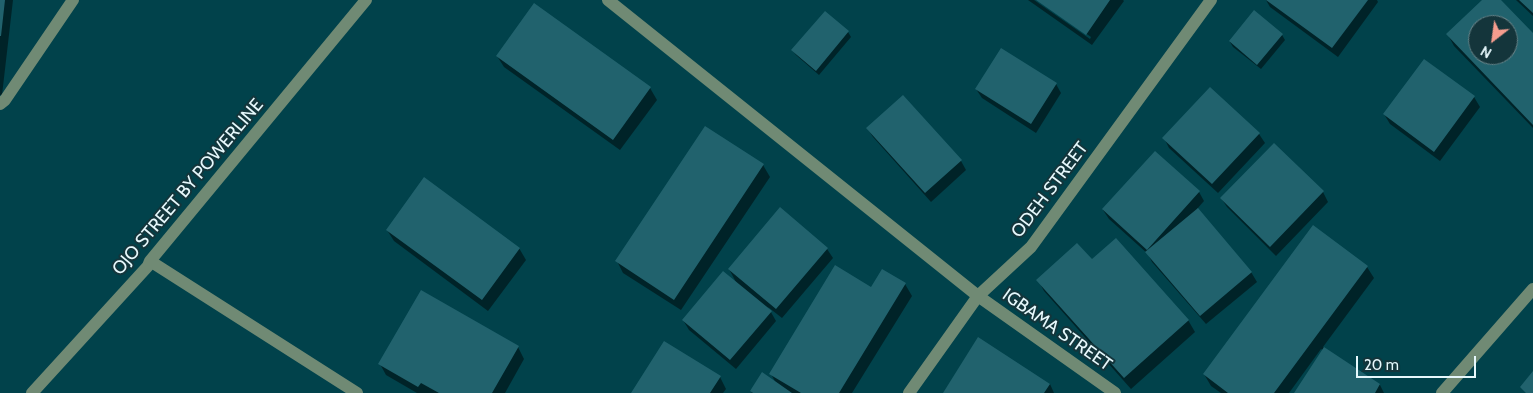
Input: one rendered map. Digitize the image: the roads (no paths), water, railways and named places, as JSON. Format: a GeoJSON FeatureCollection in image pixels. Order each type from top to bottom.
{"type":"FeatureCollection","features":[{"type":"Feature","properties":{"kind":"street"},"geometry":{"type":"LineString","coordinates":[[0,104],[5,100],[73,0]]}},
{"type":"Feature","properties":{"kind":"street","name":"OJO STREET BY POWERLINE"},"geometry":{"type":"LineString","coordinates":[[32,393],[148,266],[150,261],[366,0]]}},
{"type":"Feature","properties":{"kind":"street","name":"IGBAMA STREET"},"geometry":{"type":"LineString","coordinates":[[608,0],[978,296],[1115,393]]}},
{"type":"Feature","properties":{"kind":"street","name":"ODEH STREET"},"geometry":{"type":"LineString","coordinates":[[909,393],[978,296],[1031,248],[1210,0]]}},
{"type":"Feature","properties":{"kind":"street"},"geometry":{"type":"LineString","coordinates":[[150,261],[357,393]]}},
{"type":"Feature","properties":{"kind":"street"},"geometry":{"type":"LineString","coordinates":[[1442,393],[1533,289]]}}]}
